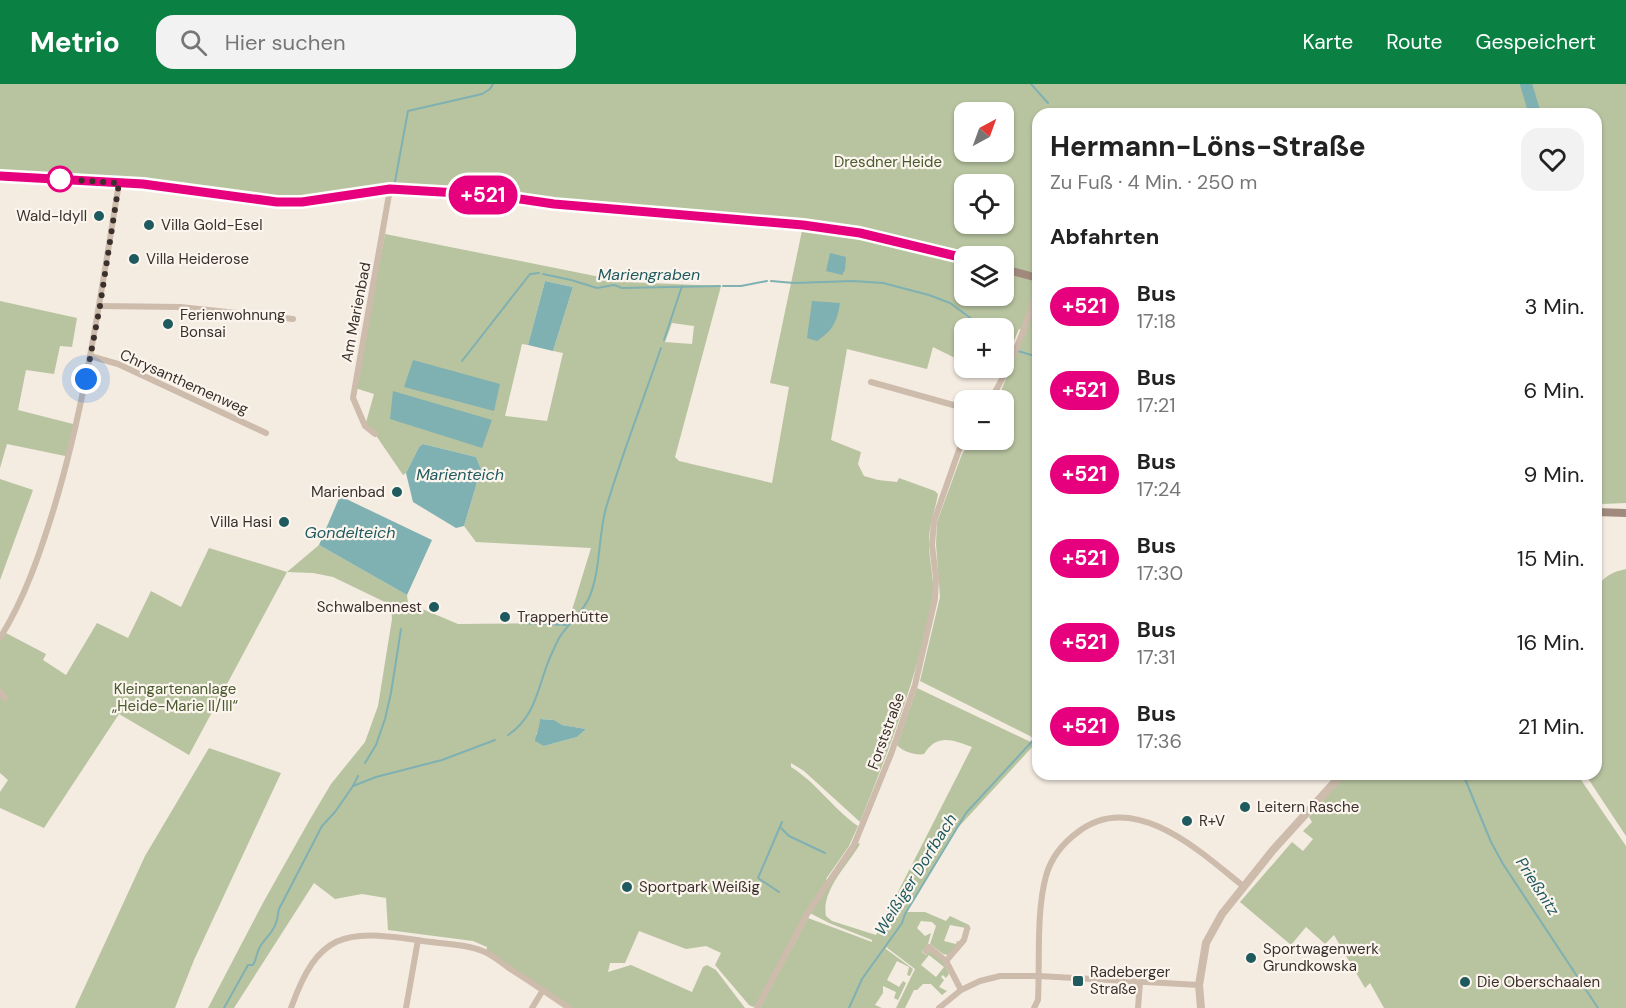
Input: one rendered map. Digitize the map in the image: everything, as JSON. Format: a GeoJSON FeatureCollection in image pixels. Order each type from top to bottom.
{"type":"FeatureCollection","features":[{"type":"Feature","properties":{"kind":"main road"},"geometry":{"type":"LineString","coordinates":[[0,176],[143,184],[277,202],[302,202],[390,189],[493,195],[554,204],[803,225],[860,233],[954,256]]}},
{"type":"Feature","properties":{"kind":"main road"},"geometry":{"type":"LineString","coordinates":[[1014,272],[1032,277]]}},
{"type":"Feature","properties":{"kind":"main road"},"geometry":{"type":"LineString","coordinates":[[1602,512],[1626,513]]}},
{"type":"Feature","properties":{"kind":"street"},"geometry":{"type":"LineString","coordinates":[[0,638],[20,604],[41,552],[70,457],[100,306],[119,183]]}},
{"type":"Feature","properties":{"kind":"street","name":"Am Marienbad"},"geometry":{"type":"LineString","coordinates":[[375,434],[365,426],[353,398],[390,189]]}},
{"type":"Feature","properties":{"kind":"street"},"geometry":{"type":"LineString","coordinates":[[996,390],[1032,304]]}},
{"type":"Feature","properties":{"kind":"street"},"geometry":{"type":"LineString","coordinates":[[100,306],[180,307],[293,319]]}},
{"type":"Feature","properties":{"kind":"street","name":"Chrysanthemenweg"},"geometry":{"type":"LineString","coordinates":[[90,356],[118,364],[266,433]]}},
{"type":"Feature","properties":{"kind":"street"},"geometry":{"type":"LineString","coordinates":[[871,382],[954,405]]}},
{"type":"Feature","properties":{"kind":"street","name":"Forststraße"},"geometry":{"type":"LineString","coordinates":[[757,1008],[807,914],[854,845],[891,754],[915,685],[935,599],[933,521],[959,450]]}},
{"type":"Feature","properties":{"kind":"street"},"geometry":{"type":"LineString","coordinates":[[0,692],[5,698]]}},
{"type":"Feature","properties":{"kind":"street"},"geometry":{"type":"LineString","coordinates":[[1201,1008],[1199,985],[1206,943],[1226,908],[1294,826],[1336,780]]}},
{"type":"Feature","properties":{"kind":"street"},"geometry":{"type":"LineString","coordinates":[[1034,1008],[1038,1000],[1042,910],[1046,876],[1062,846],[1082,829],[1110,819],[1138,819],[1162,828],[1209,856],[1243,886]]}},
{"type":"Feature","properties":{"kind":"street"},"geometry":{"type":"LineString","coordinates":[[946,961],[969,932]]}},
{"type":"Feature","properties":{"kind":"street"},"geometry":{"type":"LineString","coordinates":[[291,1008],[306,972],[321,952],[332,944],[359,935],[382,935],[465,946],[486,952],[569,1008]]}},
{"type":"Feature","properties":{"kind":"street"},"geometry":{"type":"LineString","coordinates":[[406,1008],[418,940]]}},
{"type":"Feature","properties":{"kind":"street"},"geometry":{"type":"LineString","coordinates":[[926,951],[929,947],[946,961],[961,990]]}},
{"type":"Feature","properties":{"kind":"street"},"geometry":{"type":"LineString","coordinates":[[939,1008],[961,990],[990,978],[1039,976],[1199,985]]}},
{"type":"Feature","properties":{"kind":"street"},"geometry":{"type":"LineString","coordinates":[[1138,1008],[1140,982]]}},
{"type":"Feature","properties":{"kind":"street"},"geometry":{"type":"LineString","coordinates":[[532,1008],[543,990]]}},
{"type":"Feature","properties":{"kind":"green space","name":"Dresdner Heide"},"geometry":{"type":"Polygon","coordinates":[[[0,84],[1626,84],[1626,503],[1602,504],[1602,108],[1032,108],[1032,738],[920,681],[940,597],[936,544],[937,522],[965,450],[1014,450],[1014,390],[1001,390],[1006,378],[1014,378],[1014,360],[1026,331],[1019,329],[1014,341],[1014,318],[954,318],[954,358],[933,347],[927,369],[847,349],[831,440],[861,452],[858,464],[864,476],[897,482],[899,478],[938,494],[929,536],[933,595],[926,631],[892,741],[860,822],[804,771],[791,763],[791,767],[858,826],[849,846],[826,879],[830,883],[858,843],[860,844],[831,887],[826,916],[832,921],[876,935],[972,747],[946,740],[934,743],[924,754],[921,754],[909,752],[897,745],[917,688],[1032,743],[1032,747],[953,833],[906,912],[925,912],[946,921],[950,916],[969,925],[971,929],[950,925],[944,941],[956,944],[957,941],[960,942],[948,955],[930,944],[936,926],[932,922],[921,921],[917,928],[925,936],[931,933],[928,944],[922,952],[926,955],[930,950],[943,961],[949,974],[946,978],[943,975],[941,977],[944,980],[939,987],[947,991],[942,995],[931,984],[923,984],[914,990],[905,1008],[896,1008],[915,969],[886,947],[913,969],[910,976],[907,975],[909,967],[897,961],[887,980],[899,987],[903,981],[906,983],[898,1000],[894,998],[896,992],[883,986],[883,993],[875,1005],[882,1008],[760,1008],[808,918],[872,942],[872,940],[806,911],[753,1007],[715,965],[721,953],[706,946],[686,949],[639,931],[625,963],[610,963],[608,972],[631,965],[692,992],[703,967],[707,965],[716,970],[745,1008],[569,1008],[486,952],[487,947],[473,941],[388,930],[386,898],[362,894],[335,899],[314,883],[234,1008],[208,1008],[309,821],[331,784],[365,742],[378,706],[392,619],[391,605],[333,577],[313,573],[287,572],[319,545],[407,595],[408,603],[458,624],[568,623],[591,548],[476,542],[464,526],[481,469],[476,457],[423,444],[403,475],[375,434],[365,426],[374,394],[355,388],[385,234],[625,282],[721,286],[675,457],[679,461],[772,483],[789,387],[770,383],[803,226],[392,185],[277,202],[143,184],[0,174],[0,84]],[[545,281],[528,345],[522,344],[505,416],[547,421],[563,353],[553,351],[573,287],[545,281]],[[672,323],[665,342],[692,344],[694,326],[672,323]],[[541,719],[540,728],[536,734],[544,746],[577,737],[586,729],[561,725],[554,720],[541,719]],[[929,955],[921,965],[936,977],[944,967],[929,955]]]}},
{"type":"Feature","properties":{"kind":"green space"},"geometry":{"type":"Polygon","coordinates":[[[0,301],[77,318],[72,347],[60,346],[54,374],[26,370],[18,410],[77,425],[70,457],[7,444],[0,468],[0,301]]]}},
{"type":"Feature","properties":{"kind":"green space"},"geometry":{"type":"Polygon","coordinates":[[[0,479],[33,490],[0,580],[0,479]]]}},
{"type":"Feature","properties":{"kind":"green space","name":"Kleingartenanlage „Heide-Marie II/III“"},"geometry":{"type":"Polygon","coordinates":[[[209,548],[287,572],[189,755],[119,714],[44,828],[0,808],[0,792],[8,780],[0,773],[0,638],[4,632],[46,654],[43,660],[66,675],[97,623],[128,638],[151,591],[181,607],[209,548]]]}},
{"type":"Feature","properties":{"kind":"green space"},"geometry":{"type":"Polygon","coordinates":[[[1626,569],[1626,836],[1589,780],[1602,780],[1602,581],[1626,569]]]}},
{"type":"Feature","properties":{"kind":"green space"},"geometry":{"type":"Polygon","coordinates":[[[209,748],[281,773],[194,960],[175,1008],[75,1008],[145,856],[209,748]]]}},
{"type":"Feature","properties":{"kind":"green space"},"geometry":{"type":"Polygon","coordinates":[[[1341,780],[1581,780],[1626,846],[1626,1008],[1384,1008],[1370,983],[1365,988],[1334,935],[1325,944],[1306,927],[1291,945],[1240,902],[1292,842],[1303,851],[1313,839],[1303,831],[1312,822],[1309,817],[1341,780]]]}},
{"type":"Feature","properties":{"kind":"water"},"geometry":{"type":"Polygon","coordinates":[[[830,253],[846,257],[845,270],[842,275],[826,271],[830,253]]]}},
{"type":"Feature","properties":{"kind":"water"},"geometry":{"type":"Polygon","coordinates":[[[545,281],[573,287],[553,351],[528,345],[545,281]]]}},
{"type":"Feature","properties":{"kind":"water"},"geometry":{"type":"Polygon","coordinates":[[[812,301],[840,303],[833,325],[817,341],[807,338],[812,301]]]}},
{"type":"Feature","properties":{"kind":"water"},"geometry":{"type":"Polygon","coordinates":[[[413,360],[500,384],[494,411],[404,387],[413,360]]]}},
{"type":"Feature","properties":{"kind":"water","name":"Marienteich"},"geometry":{"type":"Polygon","coordinates":[[[393,391],[492,420],[482,448],[390,419],[393,391]]]}},
{"type":"Feature","properties":{"kind":"water","name":"Marienteich"},"geometry":{"type":"Polygon","coordinates":[[[423,444],[476,457],[481,469],[464,526],[456,528],[413,502],[406,473],[419,447],[423,444]]]}},
{"type":"Feature","properties":{"kind":"water","name":"Gondelteich"},"geometry":{"type":"Polygon","coordinates":[[[340,496],[432,540],[407,595],[319,545],[340,496]]]}},
{"type":"Feature","properties":{"kind":"water"},"geometry":{"type":"Polygon","coordinates":[[[540,719],[554,720],[562,725],[586,729],[577,737],[544,746],[535,741],[540,719]]]}},
{"type":"Feature","properties":{"kind":"waterway"},"geometry":{"type":"LineString","coordinates":[[394,187],[408,111],[482,94],[493,84]]}},
{"type":"Feature","properties":{"kind":"waterway"},"geometry":{"type":"LineString","coordinates":[[1031,84],[1048,103]]}},
{"type":"Feature","properties":{"kind":"waterway","name":"Prießnitz"},"geometry":{"type":"LineString","coordinates":[[1526,84],[1533,108]]}},
{"type":"Feature","properties":{"kind":"waterway","name":"Mariengraben"},"geometry":{"type":"LineString","coordinates":[[462,361],[530,274],[539,273]]}},
{"type":"Feature","properties":{"kind":"waterway","name":"Mariengraben"},"geometry":{"type":"LineString","coordinates":[[543,274],[597,288],[614,285],[622,288],[720,286]]}},
{"type":"Feature","properties":{"kind":"waterway"},"geometry":{"type":"LineString","coordinates":[[723,286],[741,286],[767,281]]}},
{"type":"Feature","properties":{"kind":"waterway","name":"Mariengraben"},"geometry":{"type":"LineString","coordinates":[[771,281],[883,283],[950,303],[970,318]]}},
{"type":"Feature","properties":{"kind":"waterway"},"geometry":{"type":"LineString","coordinates":[[664,340],[682,286]]}},
{"type":"Feature","properties":{"kind":"waterway"},"geometry":{"type":"LineString","coordinates":[[508,735],[518,727],[531,709],[558,640],[589,598],[596,576],[606,508],[661,348]]}},
{"type":"Feature","properties":{"kind":"waterway","name":"Mariengraben"},"geometry":{"type":"LineString","coordinates":[[1018,351],[1032,355]]}},
{"type":"Feature","properties":{"kind":"waterway"},"geometry":{"type":"LineString","coordinates":[[521,623],[569,625]]}},
{"type":"Feature","properties":{"kind":"waterway"},"geometry":{"type":"LineString","coordinates":[[365,763],[376,745],[385,719],[401,629]]}},
{"type":"Feature","properties":{"kind":"waterway"},"geometry":{"type":"LineString","coordinates":[[224,1008],[248,965],[253,965],[259,949],[275,927],[279,909],[322,826],[353,786],[376,777],[442,760],[495,740]]}},
{"type":"Feature","properties":{"kind":"waterway","name":"Weißiger Dorfbach"},"geometry":{"type":"LineString","coordinates":[[849,1008],[862,979],[902,923],[905,914],[966,813],[1032,742]]}},
{"type":"Feature","properties":{"kind":"waterway"},"geometry":{"type":"LineString","coordinates":[[353,786],[358,776]]}},
{"type":"Feature","properties":{"kind":"waterway","name":"Prießnitz"},"geometry":{"type":"LineString","coordinates":[[1465,780],[1491,842],[1503,864],[1598,1008]]}},
{"type":"Feature","properties":{"kind":"waterway"},"geometry":{"type":"LineString","coordinates":[[779,892],[758,878],[782,822]]}},
{"type":"Feature","properties":{"kind":"waterway"},"geometry":{"type":"LineString","coordinates":[[781,828],[789,836],[825,853]]}},
{"type":"Feature","properties":{"kind":"bus line","name":"+521"},"geometry":{"type":"LineString","coordinates":[[0,176],[143,184],[277,202],[302,202],[390,189],[493,195],[554,204],[803,225],[860,233],[954,256]]}},
{"type":"Feature","properties":{"kind":"place","name":"Wald-Idyll"},"geometry":{"type":"Point","coordinates":[99,216]}},
{"type":"Feature","properties":{"kind":"place","name":"Villa Gold-Esel"},"geometry":{"type":"Point","coordinates":[149,225]}},
{"type":"Feature","properties":{"kind":"place","name":"Villa Heiderose"},"geometry":{"type":"Point","coordinates":[134,259]}},
{"type":"Feature","properties":{"kind":"place","name":"Ferienwohnung Bonsai"},"geometry":{"type":"Point","coordinates":[168,324]}},
{"type":"Feature","properties":{"kind":"place","name":"Marienbad"},"geometry":{"type":"Point","coordinates":[397,492]}},
{"type":"Feature","properties":{"kind":"place","name":"Villa Hasi"},"geometry":{"type":"Point","coordinates":[284,522]}},
{"type":"Feature","properties":{"kind":"place","name":"Schwalbennest"},"geometry":{"type":"Point","coordinates":[434,607]}},
{"type":"Feature","properties":{"kind":"place","name":"Trapperhütte"},"geometry":{"type":"Point","coordinates":[505,617]}},
{"type":"Feature","properties":{"kind":"place","name":"Leitern Rasche"},"geometry":{"type":"Point","coordinates":[1245,807]}},
{"type":"Feature","properties":{"kind":"place","name":"R+V"},"geometry":{"type":"Point","coordinates":[1187,821]}},
{"type":"Feature","properties":{"kind":"place","name":"Sportpark Weißig"},"geometry":{"type":"Point","coordinates":[627,887]}},
{"type":"Feature","properties":{"kind":"place","name":"Sportwagenwerk Grundkowska"},"geometry":{"type":"Point","coordinates":[1251,958]}},
{"type":"Feature","properties":{"kind":"place","name":"Radeberger Straße"},"geometry":{"type":"Point","coordinates":[1078,981]}},
{"type":"Feature","properties":{"kind":"place","name":"Die Oberschaalen"},"geometry":{"type":"Point","coordinates":[1465,982]}},
{"type":"Feature","properties":{"kind":"route"},"geometry":{"type":"LineString","coordinates":[[60,179],[119,183],[86,379]]}}]}
